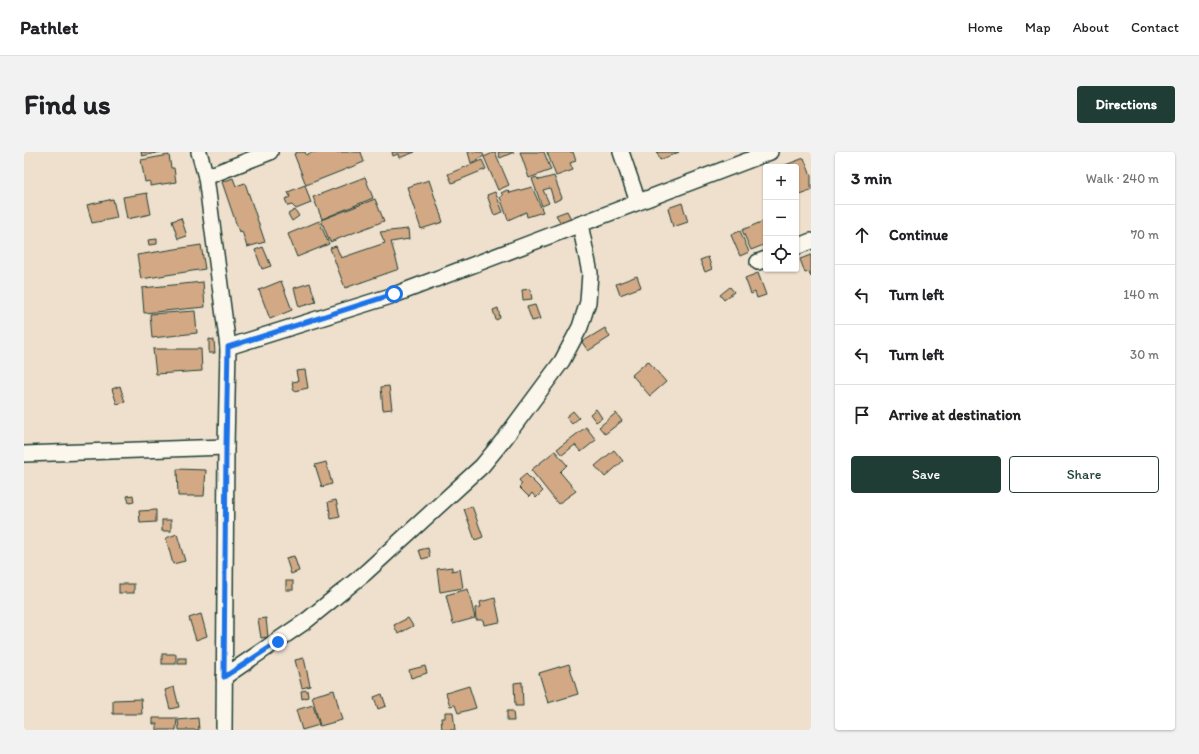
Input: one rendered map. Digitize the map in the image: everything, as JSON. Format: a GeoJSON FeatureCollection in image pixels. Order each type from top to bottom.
{"type":"FeatureCollection","features":[{"type":"Feature","properties":{"kind":"street"},"geometry":{"type":"LineString","coordinates":[[199,152],[206,177],[228,347],[224,730]]}},
{"type":"Feature","properties":{"kind":"street"},"geometry":{"type":"LineString","coordinates":[[206,177],[270,152]]}},
{"type":"Feature","properties":{"kind":"street"},"geometry":{"type":"LineString","coordinates":[[621,152],[638,202]]}},
{"type":"Feature","properties":{"kind":"street"},"geometry":{"type":"LineString","coordinates":[[228,347],[394,294],[770,152]]}},
{"type":"Feature","properties":{"kind":"street"},"geometry":{"type":"LineString","coordinates":[[224,677],[306,621],[364,574],[482,466],[505,438],[562,360],[580,326],[588,302],[590,273],[580,224]]}},
{"type":"Feature","properties":{"kind":"street"},"geometry":{"type":"LineString","coordinates":[[799,246],[811,241]]}},
{"type":"Feature","properties":{"kind":"street"},"geometry":{"type":"LineString","coordinates":[[24,454],[226,447]]}},
{"type":"Feature","properties":{"kind":"building"},"geometry":{"type":"Polygon","coordinates":[[[141,152],[161,152],[142,156],[141,152]]]}},
{"type":"Feature","properties":{"kind":"building"},"geometry":{"type":"Polygon","coordinates":[[[298,152],[305,152],[306,155],[313,152],[361,152],[364,162],[306,185],[294,154],[298,152]]]}},
{"type":"Feature","properties":{"kind":"building"},"geometry":{"type":"Polygon","coordinates":[[[392,152],[415,152],[399,158],[398,154],[393,156],[392,152]]]}},
{"type":"Feature","properties":{"kind":"building"},"geometry":{"type":"Polygon","coordinates":[[[468,152],[482,152],[484,156],[471,163],[468,152]]]}},
{"type":"Feature","properties":{"kind":"building"},"geometry":{"type":"Polygon","coordinates":[[[495,152],[509,185],[498,190],[484,157],[495,152]]]}},
{"type":"Feature","properties":{"kind":"building"},"geometry":{"type":"Polygon","coordinates":[[[498,152],[514,152],[500,158],[498,152]]]}},
{"type":"Feature","properties":{"kind":"building"},"geometry":{"type":"Polygon","coordinates":[[[520,152],[544,152],[551,170],[529,178],[520,152]]]}},
{"type":"Feature","properties":{"kind":"building"},"geometry":{"type":"Polygon","coordinates":[[[547,152],[573,152],[576,161],[570,163],[573,170],[556,176],[547,152]]]}},
{"type":"Feature","properties":{"kind":"building"},"geometry":{"type":"Polygon","coordinates":[[[657,152],[679,152],[660,160],[657,152]]]}},
{"type":"Feature","properties":{"kind":"building"},"geometry":{"type":"Polygon","coordinates":[[[169,155],[171,168],[174,168],[176,182],[150,186],[150,181],[145,182],[141,160],[169,155]]]}},
{"type":"Feature","properties":{"kind":"building"},"geometry":{"type":"Polygon","coordinates":[[[804,158],[811,176],[811,190],[799,194],[799,164],[788,164],[804,158]]]}},
{"type":"Feature","properties":{"kind":"building"},"geometry":{"type":"Polygon","coordinates":[[[482,160],[486,169],[452,183],[448,174],[482,160]]]}},
{"type":"Feature","properties":{"kind":"building"},"geometry":{"type":"Polygon","coordinates":[[[554,176],[562,198],[554,202],[550,188],[543,190],[549,203],[542,206],[532,179],[536,177],[539,180],[554,176]]]}},
{"type":"Feature","properties":{"kind":"building"},"geometry":{"type":"Polygon","coordinates":[[[365,177],[373,198],[322,219],[313,197],[365,177]]]}},
{"type":"Feature","properties":{"kind":"building"},"geometry":{"type":"Polygon","coordinates":[[[233,178],[236,186],[245,183],[265,242],[247,247],[242,231],[239,232],[222,182],[233,178]]]}},
{"type":"Feature","properties":{"kind":"building"},"geometry":{"type":"Polygon","coordinates":[[[429,180],[443,222],[421,229],[407,187],[429,180]]]}},
{"type":"Feature","properties":{"kind":"building"},"geometry":{"type":"Polygon","coordinates":[[[305,185],[311,203],[296,209],[292,205],[288,206],[285,199],[290,197],[288,192],[305,185]]]}},
{"type":"Feature","properties":{"kind":"building"},"geometry":{"type":"Polygon","coordinates":[[[532,187],[543,212],[527,217],[526,212],[508,220],[500,197],[503,195],[501,193],[507,190],[510,193],[532,187]]]}},
{"type":"Feature","properties":{"kind":"building"},"geometry":{"type":"Polygon","coordinates":[[[495,192],[503,212],[494,215],[487,195],[495,192]]]}},
{"type":"Feature","properties":{"kind":"building"},"geometry":{"type":"Polygon","coordinates":[[[147,193],[151,214],[127,219],[123,197],[147,193]]]}},
{"type":"Feature","properties":{"kind":"building"},"geometry":{"type":"Polygon","coordinates":[[[113,199],[117,218],[92,223],[87,205],[113,199]]]}},
{"type":"Feature","properties":{"kind":"building"},"geometry":{"type":"Polygon","coordinates":[[[375,199],[384,221],[330,242],[321,220],[375,199]]]}},
{"type":"Feature","properties":{"kind":"building"},"geometry":{"type":"Polygon","coordinates":[[[682,203],[688,222],[673,227],[668,208],[682,203]]]}},
{"type":"Feature","properties":{"kind":"building"},"geometry":{"type":"Polygon","coordinates":[[[295,210],[299,216],[292,221],[288,214],[295,210]]]}},
{"type":"Feature","properties":{"kind":"building"},"geometry":{"type":"Polygon","coordinates":[[[567,211],[572,221],[562,225],[556,215],[567,211]]]}},
{"type":"Feature","properties":{"kind":"building"},"geometry":{"type":"Polygon","coordinates":[[[181,218],[187,236],[178,239],[172,221],[181,218]]]}},
{"type":"Feature","properties":{"kind":"building"},"geometry":{"type":"Polygon","coordinates":[[[319,221],[329,244],[297,257],[288,234],[319,221]]]}},
{"type":"Feature","properties":{"kind":"building"},"geometry":{"type":"Polygon","coordinates":[[[763,221],[763,245],[751,250],[742,230],[763,221]]]}},
{"type":"Feature","properties":{"kind":"building"},"geometry":{"type":"Polygon","coordinates":[[[408,229],[409,239],[391,242],[399,269],[345,288],[330,248],[336,246],[341,258],[385,243],[380,232],[408,229]]]}},
{"type":"Feature","properties":{"kind":"building"},"geometry":{"type":"Polygon","coordinates":[[[740,231],[749,252],[740,256],[731,235],[740,231]]]}},
{"type":"Feature","properties":{"kind":"building"},"geometry":{"type":"Polygon","coordinates":[[[157,239],[157,244],[149,245],[148,240],[157,239]]]}},
{"type":"Feature","properties":{"kind":"building"},"geometry":{"type":"Polygon","coordinates":[[[201,245],[205,269],[141,279],[137,255],[201,245]]]}},
{"type":"Feature","properties":{"kind":"building"},"geometry":{"type":"Polygon","coordinates":[[[263,247],[271,266],[262,269],[255,250],[263,247]]]}},
{"type":"Feature","properties":{"kind":"building"},"geometry":{"type":"Polygon","coordinates":[[[811,255],[811,277],[809,272],[805,273],[800,259],[811,255]]]}},
{"type":"Feature","properties":{"kind":"building"},"geometry":{"type":"Polygon","coordinates":[[[708,257],[712,269],[705,272],[700,260],[708,257]]]}},
{"type":"Feature","properties":{"kind":"building"},"geometry":{"type":"Polygon","coordinates":[[[758,273],[766,295],[757,298],[755,292],[751,294],[745,278],[758,273]]]}},
{"type":"Feature","properties":{"kind":"building"},"geometry":{"type":"Polygon","coordinates":[[[637,276],[641,287],[620,295],[616,284],[637,276]]]}},
{"type":"Feature","properties":{"kind":"building"},"geometry":{"type":"Polygon","coordinates":[[[281,281],[292,310],[270,319],[259,290],[281,281]]]}},
{"type":"Feature","properties":{"kind":"building"},"geometry":{"type":"Polygon","coordinates":[[[203,282],[205,307],[144,313],[142,288],[203,282]]]}},
{"type":"Feature","properties":{"kind":"building"},"geometry":{"type":"Polygon","coordinates":[[[310,283],[316,302],[299,307],[294,288],[310,283]]]}},
{"type":"Feature","properties":{"kind":"building"},"geometry":{"type":"Polygon","coordinates":[[[730,287],[734,292],[724,300],[720,295],[730,287]]]}},
{"type":"Feature","properties":{"kind":"building"},"geometry":{"type":"Polygon","coordinates":[[[530,289],[532,299],[523,300],[522,290],[530,289]]]}},
{"type":"Feature","properties":{"kind":"building"},"geometry":{"type":"Polygon","coordinates":[[[535,305],[540,319],[532,321],[527,307],[535,305]]]}},
{"type":"Feature","properties":{"kind":"building"},"geometry":{"type":"Polygon","coordinates":[[[498,308],[500,318],[496,320],[493,310],[498,308]]]}},
{"type":"Feature","properties":{"kind":"building"},"geometry":{"type":"Polygon","coordinates":[[[195,311],[197,333],[152,338],[150,314],[195,311]]]}},
{"type":"Feature","properties":{"kind":"building"},"geometry":{"type":"Polygon","coordinates":[[[605,328],[610,337],[588,351],[582,342],[605,328]]]}},
{"type":"Feature","properties":{"kind":"building"},"geometry":{"type":"Polygon","coordinates":[[[209,339],[214,340],[215,353],[209,353],[209,339]]]}},
{"type":"Feature","properties":{"kind":"building"},"geometry":{"type":"Polygon","coordinates":[[[153,349],[201,349],[202,371],[156,374],[153,349]]]}},
{"type":"Feature","properties":{"kind":"building"},"geometry":{"type":"Polygon","coordinates":[[[648,361],[666,382],[650,396],[632,375],[648,361]]]}},
{"type":"Feature","properties":{"kind":"building"},"geometry":{"type":"Polygon","coordinates":[[[305,370],[308,388],[294,391],[292,382],[298,381],[296,371],[305,370]]]}},
{"type":"Feature","properties":{"kind":"building"},"geometry":{"type":"Polygon","coordinates":[[[120,386],[125,402],[117,404],[112,389],[120,386]]]}},
{"type":"Feature","properties":{"kind":"building"},"geometry":{"type":"Polygon","coordinates":[[[389,386],[392,409],[383,410],[381,387],[389,386]]]}},
{"type":"Feature","properties":{"kind":"building"},"geometry":{"type":"Polygon","coordinates":[[[596,409],[602,418],[596,422],[590,414],[596,409]]]}},
{"type":"Feature","properties":{"kind":"building"},"geometry":{"type":"Polygon","coordinates":[[[573,411],[579,418],[572,424],[566,417],[573,411]]]}},
{"type":"Feature","properties":{"kind":"building"},"geometry":{"type":"Polygon","coordinates":[[[616,413],[622,421],[605,434],[599,427],[616,413]]]}},
{"type":"Feature","properties":{"kind":"building"},"geometry":{"type":"Polygon","coordinates":[[[586,427],[596,440],[581,452],[575,445],[562,455],[557,449],[586,427]]]}},
{"type":"Feature","properties":{"kind":"building"},"geometry":{"type":"Polygon","coordinates":[[[614,450],[623,461],[605,477],[595,466],[614,450]]]}},
{"type":"Feature","properties":{"kind":"building"},"geometry":{"type":"Polygon","coordinates":[[[555,451],[567,465],[560,472],[576,491],[558,504],[531,470],[555,451]]]}},
{"type":"Feature","properties":{"kind":"building"},"geometry":{"type":"Polygon","coordinates":[[[326,462],[332,484],[322,487],[315,465],[326,462]]]}},
{"type":"Feature","properties":{"kind":"building"},"geometry":{"type":"Polygon","coordinates":[[[177,469],[206,470],[204,496],[178,496],[177,469]]]}},
{"type":"Feature","properties":{"kind":"building"},"geometry":{"type":"Polygon","coordinates":[[[526,474],[543,491],[536,498],[532,493],[529,497],[519,487],[522,484],[519,480],[526,474]]]}},
{"type":"Feature","properties":{"kind":"building"},"geometry":{"type":"Polygon","coordinates":[[[133,495],[134,502],[129,503],[127,496],[133,495]]]}},
{"type":"Feature","properties":{"kind":"building"},"geometry":{"type":"Polygon","coordinates":[[[336,500],[340,517],[331,519],[328,502],[336,500]]]}},
{"type":"Feature","properties":{"kind":"building"},"geometry":{"type":"Polygon","coordinates":[[[472,506],[483,537],[475,540],[464,509],[472,506]]]}},
{"type":"Feature","properties":{"kind":"building"},"geometry":{"type":"Polygon","coordinates":[[[156,510],[156,522],[140,523],[139,511],[156,510]]]}},
{"type":"Feature","properties":{"kind":"building"},"geometry":{"type":"Polygon","coordinates":[[[162,520],[171,520],[171,531],[162,531],[162,520]]]}},
{"type":"Feature","properties":{"kind":"building"},"geometry":{"type":"Polygon","coordinates":[[[177,534],[185,561],[173,564],[166,538],[177,534]]]}},
{"type":"Feature","properties":{"kind":"building"},"geometry":{"type":"Polygon","coordinates":[[[428,548],[430,557],[422,559],[419,550],[428,548]]]}},
{"type":"Feature","properties":{"kind":"building"},"geometry":{"type":"Polygon","coordinates":[[[294,556],[299,571],[291,574],[286,558],[294,556]]]}},
{"type":"Feature","properties":{"kind":"building"},"geometry":{"type":"Polygon","coordinates":[[[452,567],[452,571],[460,569],[463,588],[440,592],[437,569],[452,567]]]}},
{"type":"Feature","properties":{"kind":"building"},"geometry":{"type":"Polygon","coordinates":[[[286,581],[293,581],[293,590],[286,590],[286,581]]]}},
{"type":"Feature","properties":{"kind":"building"},"geometry":{"type":"Polygon","coordinates":[[[119,584],[134,584],[134,593],[119,593],[119,584]]]}},
{"type":"Feature","properties":{"kind":"building"},"geometry":{"type":"Polygon","coordinates":[[[468,589],[475,618],[453,624],[446,595],[468,589]]]}},
{"type":"Feature","properties":{"kind":"building"},"geometry":{"type":"Polygon","coordinates":[[[495,598],[500,622],[484,625],[483,620],[476,620],[475,608],[481,607],[480,602],[495,598]]]}},
{"type":"Feature","properties":{"kind":"building"},"geometry":{"type":"Polygon","coordinates":[[[201,614],[207,636],[196,640],[189,618],[201,614]]]}},
{"type":"Feature","properties":{"kind":"building"},"geometry":{"type":"Polygon","coordinates":[[[266,618],[268,637],[261,638],[258,619],[266,618]]]}},
{"type":"Feature","properties":{"kind":"building"},"geometry":{"type":"Polygon","coordinates":[[[408,618],[413,626],[398,634],[394,625],[408,618]]]}},
{"type":"Feature","properties":{"kind":"building"},"geometry":{"type":"Polygon","coordinates":[[[162,654],[176,654],[176,664],[162,664],[162,654]]]}},
{"type":"Feature","properties":{"kind":"building"},"geometry":{"type":"Polygon","coordinates":[[[178,658],[186,658],[186,664],[178,664],[178,658]]]}},
{"type":"Feature","properties":{"kind":"building"},"geometry":{"type":"Polygon","coordinates":[[[304,658],[310,686],[302,688],[295,660],[304,658]]]}},
{"type":"Feature","properties":{"kind":"building"},"geometry":{"type":"Polygon","coordinates":[[[569,664],[578,694],[548,703],[539,673],[569,664]]]}},
{"type":"Feature","properties":{"kind":"building"},"geometry":{"type":"Polygon","coordinates":[[[425,666],[427,673],[411,678],[409,670],[425,666]]]}},
{"type":"Feature","properties":{"kind":"building"},"geometry":{"type":"Polygon","coordinates":[[[522,682],[523,706],[515,706],[514,683],[522,682]]]}},
{"type":"Feature","properties":{"kind":"building"},"geometry":{"type":"Polygon","coordinates":[[[469,686],[476,708],[458,713],[455,705],[450,706],[446,693],[469,686]]]}},
{"type":"Feature","properties":{"kind":"building"},"geometry":{"type":"Polygon","coordinates":[[[174,687],[179,707],[170,709],[165,690],[174,687]]]}},
{"type":"Feature","properties":{"kind":"building"},"geometry":{"type":"Polygon","coordinates":[[[307,690],[308,697],[302,699],[301,691],[307,690]]]}},
{"type":"Feature","properties":{"kind":"building"},"geometry":{"type":"Polygon","coordinates":[[[334,690],[342,720],[320,726],[312,696],[334,690]]]}},
{"type":"Feature","properties":{"kind":"building"},"geometry":{"type":"Polygon","coordinates":[[[382,694],[386,706],[378,709],[374,697],[382,694]]]}},
{"type":"Feature","properties":{"kind":"building"},"geometry":{"type":"Polygon","coordinates":[[[141,699],[142,714],[113,714],[113,700],[141,699]]]}},
{"type":"Feature","properties":{"kind":"building"},"geometry":{"type":"Polygon","coordinates":[[[313,705],[319,725],[302,730],[296,710],[313,705]]]}},
{"type":"Feature","properties":{"kind":"building"},"geometry":{"type":"Polygon","coordinates":[[[507,711],[513,711],[514,721],[507,721],[507,711]]]}},
{"type":"Feature","properties":{"kind":"building"},"geometry":{"type":"Polygon","coordinates":[[[445,712],[453,712],[455,730],[442,730],[441,718],[445,718],[445,712]]]}},
{"type":"Feature","properties":{"kind":"building"},"geometry":{"type":"Polygon","coordinates":[[[153,718],[177,718],[176,730],[157,730],[157,724],[153,724],[153,718]]]}},
{"type":"Feature","properties":{"kind":"building"},"geometry":{"type":"Polygon","coordinates":[[[198,718],[199,730],[179,730],[178,720],[198,718]]]}},
{"type":"Feature","properties":{"kind":"route"},"geometry":{"type":"LineString","coordinates":[[278,642],[224,677],[228,347],[394,294]]}}]}
